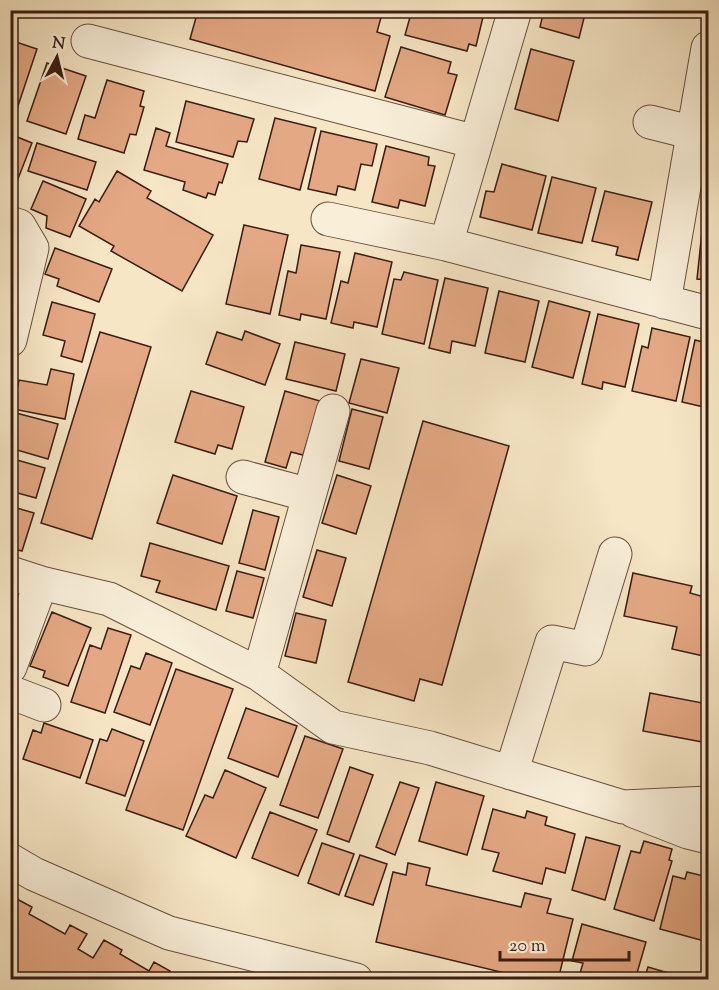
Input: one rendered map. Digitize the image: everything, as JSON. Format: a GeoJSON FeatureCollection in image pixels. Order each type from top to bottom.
{"type":"FeatureCollection","features":[{"type":"Feature","properties":{"kind":"street"},"geometry":{"type":"LineString","coordinates":[[446,244],[515,10]]}},
{"type":"Feature","properties":{"kind":"street"},"geometry":{"type":"LineString","coordinates":[[88,41],[476,142]]}},
{"type":"Feature","properties":{"kind":"street"},"geometry":{"type":"LineString","coordinates":[[664,302],[708,48]]}},
{"type":"Feature","properties":{"kind":"street"},"geometry":{"type":"LineString","coordinates":[[650,122],[693,133]]}},
{"type":"Feature","properties":{"kind":"street"},"geometry":{"type":"LineString","coordinates":[[328,219],[446,244],[708,313]]}},
{"type":"Feature","properties":{"kind":"street"},"geometry":{"type":"LineString","coordinates":[[10,223],[19,226],[32,248],[10,340]]}},
{"type":"Feature","properties":{"kind":"street"},"geometry":{"type":"LineString","coordinates":[[259,674],[333,411]]}},
{"type":"Feature","properties":{"kind":"street"},"geometry":{"type":"LineString","coordinates":[[243,477],[309,495]]}},
{"type":"Feature","properties":{"kind":"street"},"geometry":{"type":"LineString","coordinates":[[511,773],[552,642],[586,649],[615,554]]}},
{"type":"Feature","properties":{"kind":"street"},"geometry":{"type":"LineString","coordinates":[[10,573],[109,599],[259,674],[333,727],[430,748],[623,807],[688,832],[708,837]]}},
{"type":"Feature","properties":{"kind":"street"},"geometry":{"type":"LineString","coordinates":[[10,667],[41,583]]}},
{"type":"Feature","properties":{"kind":"street"},"geometry":{"type":"LineString","coordinates":[[10,692],[44,705]]}},
{"type":"Feature","properties":{"kind":"street"},"geometry":{"type":"LineString","coordinates":[[623,807],[708,803]]}},
{"type":"Feature","properties":{"kind":"street"},"geometry":{"type":"LineString","coordinates":[[10,860],[33,874],[169,933],[356,980]]}},
{"type":"Feature","properties":{"kind":"building"},"geometry":{"type":"Polygon","coordinates":[[[209,10],[383,10],[377,32],[390,36],[375,91],[190,39],[197,14],[207,17],[209,10]]]}},
{"type":"Feature","properties":{"kind":"building"},"geometry":{"type":"Polygon","coordinates":[[[412,10],[458,10],[483,17],[476,46],[469,44],[467,51],[405,35],[412,10]]]}},
{"type":"Feature","properties":{"kind":"building"},"geometry":{"type":"Polygon","coordinates":[[[544,10],[586,10],[579,38],[540,27],[544,10]]]}},
{"type":"Feature","properties":{"kind":"building"},"geometry":{"type":"Polygon","coordinates":[[[10,40],[37,49],[15,115],[10,113],[10,40]]]}},
{"type":"Feature","properties":{"kind":"building"},"geometry":{"type":"Polygon","coordinates":[[[401,47],[451,62],[448,73],[457,75],[445,115],[385,97],[401,47]]]}},
{"type":"Feature","properties":{"kind":"building"},"geometry":{"type":"Polygon","coordinates":[[[531,49],[574,61],[558,121],[515,109],[531,49]]]}},
{"type":"Feature","properties":{"kind":"building"},"geometry":{"type":"Polygon","coordinates":[[[47,63],[86,76],[66,134],[27,121],[47,63]]]}},
{"type":"Feature","properties":{"kind":"building"},"geometry":{"type":"Polygon","coordinates":[[[107,80],[144,91],[140,106],[144,107],[136,135],[130,134],[124,153],[78,139],[85,115],[95,118],[107,80]]]}},
{"type":"Feature","properties":{"kind":"building"},"geometry":{"type":"Polygon","coordinates":[[[186,101],[254,119],[247,142],[238,141],[233,157],[176,142],[186,101]]]}},
{"type":"Feature","properties":{"kind":"building"},"geometry":{"type":"Polygon","coordinates":[[[275,118],[316,128],[300,190],[259,179],[275,118]]]}},
{"type":"Feature","properties":{"kind":"building"},"geometry":{"type":"Polygon","coordinates":[[[156,128],[170,133],[166,146],[228,164],[222,183],[219,182],[215,195],[208,193],[206,198],[183,190],[185,182],[144,170],[156,128]]]}},
{"type":"Feature","properties":{"kind":"building"},"geometry":{"type":"Polygon","coordinates":[[[321,131],[377,144],[372,166],[361,164],[355,190],[338,186],[336,195],[308,189],[321,131]]]}},
{"type":"Feature","properties":{"kind":"building"},"geometry":{"type":"Polygon","coordinates":[[[10,134],[32,143],[12,194],[10,193],[10,134]]]}},
{"type":"Feature","properties":{"kind":"building"},"geometry":{"type":"Polygon","coordinates":[[[37,143],[96,162],[87,190],[28,171],[37,143]]]}},
{"type":"Feature","properties":{"kind":"building"},"geometry":{"type":"Polygon","coordinates":[[[386,146],[429,157],[428,165],[435,166],[425,206],[400,200],[398,208],[372,202],[386,146]]]}},
{"type":"Feature","properties":{"kind":"building"},"geometry":{"type":"Polygon","coordinates":[[[502,164],[546,176],[532,230],[480,217],[486,191],[494,192],[502,164]]]}},
{"type":"Feature","properties":{"kind":"building"},"geometry":{"type":"Polygon","coordinates":[[[117,171],[151,191],[147,198],[213,235],[182,291],[111,251],[114,246],[79,226],[95,199],[99,202],[117,171]]]}},
{"type":"Feature","properties":{"kind":"building"},"geometry":{"type":"Polygon","coordinates":[[[552,177],[596,188],[582,243],[538,233],[552,177]]]}},
{"type":"Feature","properties":{"kind":"building"},"geometry":{"type":"Polygon","coordinates":[[[43,181],[86,199],[70,237],[46,228],[47,216],[31,209],[43,181]]]}},
{"type":"Feature","properties":{"kind":"building"},"geometry":{"type":"Polygon","coordinates":[[[605,191],[652,202],[638,260],[616,255],[618,247],[592,241],[605,191]]]}},
{"type":"Feature","properties":{"kind":"building"},"geometry":{"type":"Polygon","coordinates":[[[703,222],[708,222],[708,280],[697,279],[703,222]]]}},
{"type":"Feature","properties":{"kind":"building"},"geometry":{"type":"Polygon","coordinates":[[[244,225],[288,235],[270,314],[226,304],[244,225]]]}},
{"type":"Feature","properties":{"kind":"building"},"geometry":{"type":"Polygon","coordinates":[[[301,245],[340,252],[326,319],[301,314],[300,320],[279,315],[288,271],[296,273],[301,245]]]}},
{"type":"Feature","properties":{"kind":"building"},"geometry":{"type":"Polygon","coordinates":[[[55,248],[112,269],[99,302],[57,286],[59,279],[45,274],[55,248]]]}},
{"type":"Feature","properties":{"kind":"building"},"geometry":{"type":"Polygon","coordinates":[[[355,253],[392,262],[377,327],[354,322],[353,328],[331,323],[341,281],[348,283],[355,253]]]}},
{"type":"Feature","properties":{"kind":"building"},"geometry":{"type":"Polygon","coordinates":[[[404,272],[438,280],[424,344],[382,334],[394,279],[401,280],[404,272]]]}},
{"type":"Feature","properties":{"kind":"building"},"geometry":{"type":"Polygon","coordinates":[[[445,278],[488,288],[475,346],[452,341],[450,353],[429,348],[445,278]]]}},
{"type":"Feature","properties":{"kind":"building"},"geometry":{"type":"Polygon","coordinates":[[[499,291],[539,301],[525,362],[485,353],[499,291]]]}},
{"type":"Feature","properties":{"kind":"building"},"geometry":{"type":"Polygon","coordinates":[[[549,301],[590,312],[573,378],[532,367],[549,301]]]}},
{"type":"Feature","properties":{"kind":"building"},"geometry":{"type":"Polygon","coordinates":[[[52,302],[95,314],[82,362],[61,356],[65,341],[43,335],[52,302]]]}},
{"type":"Feature","properties":{"kind":"building"},"geometry":{"type":"Polygon","coordinates":[[[598,314],[639,324],[625,387],[603,382],[602,389],[582,384],[598,314]]]}},
{"type":"Feature","properties":{"kind":"building"},"geometry":{"type":"Polygon","coordinates":[[[652,328],[690,337],[676,401],[632,391],[642,346],[648,348],[652,328]]]}},
{"type":"Feature","properties":{"kind":"building"},"geometry":{"type":"Polygon","coordinates":[[[245,331],[280,344],[265,385],[206,364],[217,332],[242,340],[245,331]]]}},
{"type":"Feature","properties":{"kind":"building"},"geometry":{"type":"Polygon","coordinates":[[[100,332],[151,347],[92,539],[41,523],[100,332]]]}},
{"type":"Feature","properties":{"kind":"building"},"geometry":{"type":"Polygon","coordinates":[[[695,340],[708,343],[708,408],[682,402],[695,340]]]}},
{"type":"Feature","properties":{"kind":"building"},"geometry":{"type":"Polygon","coordinates":[[[295,342],[345,354],[336,391],[286,379],[295,342]]]}},
{"type":"Feature","properties":{"kind":"building"},"geometry":{"type":"Polygon","coordinates":[[[361,359],[399,368],[387,413],[349,403],[361,359]]]}},
{"type":"Feature","properties":{"kind":"building"},"geometry":{"type":"Polygon","coordinates":[[[51,369],[74,374],[65,419],[13,409],[19,380],[47,385],[51,369]]]}},
{"type":"Feature","properties":{"kind":"building"},"geometry":{"type":"Polygon","coordinates":[[[191,391],[244,407],[232,449],[218,445],[215,454],[175,442],[191,391]]]}},
{"type":"Feature","properties":{"kind":"building"},"geometry":{"type":"Polygon","coordinates":[[[285,391],[320,401],[303,455],[291,452],[286,468],[265,462],[285,391]]]}},
{"type":"Feature","properties":{"kind":"building"},"geometry":{"type":"Polygon","coordinates":[[[352,409],[383,417],[369,469],[339,461],[352,409]]]}},
{"type":"Feature","properties":{"kind":"building"},"geometry":{"type":"Polygon","coordinates":[[[16,413],[58,424],[48,459],[10,448],[10,431],[16,413]]]}},
{"type":"Feature","properties":{"kind":"building"},"geometry":{"type":"Polygon","coordinates":[[[423,421],[509,446],[442,685],[420,679],[414,701],[348,682],[423,421]]]}},
{"type":"Feature","properties":{"kind":"building"},"geometry":{"type":"Polygon","coordinates":[[[10,458],[45,468],[36,498],[10,491],[10,458]]]}},
{"type":"Feature","properties":{"kind":"building"},"geometry":{"type":"Polygon","coordinates":[[[173,475],[237,496],[222,544],[157,523],[173,475]]]}},
{"type":"Feature","properties":{"kind":"building"},"geometry":{"type":"Polygon","coordinates":[[[337,475],[371,486],[356,534],[322,523],[337,475]]]}},
{"type":"Feature","properties":{"kind":"building"},"geometry":{"type":"Polygon","coordinates":[[[10,506],[34,513],[22,551],[10,548],[10,506]]]}},
{"type":"Feature","properties":{"kind":"building"},"geometry":{"type":"Polygon","coordinates":[[[253,510],[279,517],[265,570],[239,563],[253,510]]]}},
{"type":"Feature","properties":{"kind":"building"},"geometry":{"type":"Polygon","coordinates":[[[150,543],[229,566],[216,610],[156,592],[160,581],[141,576],[150,543]]]}},
{"type":"Feature","properties":{"kind":"building"},"geometry":{"type":"Polygon","coordinates":[[[317,550],[346,558],[332,606],[303,597],[317,550]]]}},
{"type":"Feature","properties":{"kind":"building"},"geometry":{"type":"Polygon","coordinates":[[[237,571],[264,578],[253,618],[226,611],[237,571]]]}},
{"type":"Feature","properties":{"kind":"building"},"geometry":{"type":"Polygon","coordinates":[[[633,573],[692,586],[690,593],[708,598],[708,657],[672,649],[677,627],[624,616],[633,573]]]}},
{"type":"Feature","properties":{"kind":"building"},"geometry":{"type":"Polygon","coordinates":[[[52,612],[91,628],[68,686],[43,677],[45,671],[30,666],[52,612]]]}},
{"type":"Feature","properties":{"kind":"building"},"geometry":{"type":"Polygon","coordinates":[[[296,613],[326,620],[316,663],[285,656],[296,613]]]}},
{"type":"Feature","properties":{"kind":"building"},"geometry":{"type":"Polygon","coordinates":[[[108,628],[131,635],[105,713],[71,702],[90,645],[101,649],[108,628]]]}},
{"type":"Feature","properties":{"kind":"building"},"geometry":{"type":"Polygon","coordinates":[[[146,653],[172,663],[150,725],[114,712],[131,666],[140,669],[146,653]]]}},
{"type":"Feature","properties":{"kind":"building"},"geometry":{"type":"Polygon","coordinates":[[[176,669],[233,689],[183,830],[126,810],[176,669]]]}},
{"type":"Feature","properties":{"kind":"building"},"geometry":{"type":"Polygon","coordinates":[[[650,693],[708,704],[708,743],[643,731],[650,693]]]}},
{"type":"Feature","properties":{"kind":"building"},"geometry":{"type":"Polygon","coordinates":[[[246,708],[297,726],[278,777],[228,758],[246,708]]]}},
{"type":"Feature","properties":{"kind":"building"},"geometry":{"type":"Polygon","coordinates":[[[44,723],[93,740],[80,778],[23,759],[33,730],[41,733],[44,723]]]}},
{"type":"Feature","properties":{"kind":"building"},"geometry":{"type":"Polygon","coordinates":[[[112,729],[144,741],[125,796],[86,783],[100,739],[107,741],[112,729]]]}},
{"type":"Feature","properties":{"kind":"building"},"geometry":{"type":"Polygon","coordinates":[[[305,736],[343,749],[318,818],[280,805],[305,736]]]}},
{"type":"Feature","properties":{"kind":"building"},"geometry":{"type":"Polygon","coordinates":[[[350,767],[373,775],[349,842],[327,834],[350,767]]]}},
{"type":"Feature","properties":{"kind":"building"},"geometry":{"type":"Polygon","coordinates":[[[225,770],[266,788],[236,858],[186,836],[205,795],[213,798],[225,770]]]}},
{"type":"Feature","properties":{"kind":"building"},"geometry":{"type":"Polygon","coordinates":[[[400,782],[419,788],[395,855],[376,847],[400,782]]]}},
{"type":"Feature","properties":{"kind":"building"},"geometry":{"type":"Polygon","coordinates":[[[436,782],[484,796],[467,855],[419,841],[436,782]]]}},
{"type":"Feature","properties":{"kind":"building"},"geometry":{"type":"Polygon","coordinates":[[[493,809],[525,818],[527,811],[547,817],[545,825],[575,834],[565,873],[546,868],[542,884],[493,871],[499,853],[482,849],[493,809]]]}},
{"type":"Feature","properties":{"kind":"building"},"geometry":{"type":"Polygon","coordinates":[[[270,812],[317,830],[298,876],[252,858],[270,812]]]}},
{"type":"Feature","properties":{"kind":"building"},"geometry":{"type":"Polygon","coordinates":[[[586,837],[620,846],[605,900],[572,890],[586,837]]]}},
{"type":"Feature","properties":{"kind":"building"},"geometry":{"type":"Polygon","coordinates":[[[644,841],[672,849],[669,860],[672,861],[654,921],[614,909],[631,851],[640,853],[644,841]]]}},
{"type":"Feature","properties":{"kind":"building"},"geometry":{"type":"Polygon","coordinates":[[[322,843],[354,854],[339,895],[308,883],[322,843]]]}},
{"type":"Feature","properties":{"kind":"building"},"geometry":{"type":"Polygon","coordinates":[[[360,855],[387,864],[373,905],[345,896],[360,855]]]}},
{"type":"Feature","properties":{"kind":"building"},"geometry":{"type":"Polygon","coordinates":[[[408,863],[430,868],[426,885],[521,907],[525,893],[551,899],[547,913],[573,919],[558,980],[534,980],[376,942],[393,872],[406,875],[408,863]]]}},
{"type":"Feature","properties":{"kind":"building"},"geometry":{"type":"Polygon","coordinates":[[[687,872],[708,877],[708,942],[660,929],[673,876],[685,879],[687,872]]]}},
{"type":"Feature","properties":{"kind":"building"},"geometry":{"type":"Polygon","coordinates":[[[15,898],[32,907],[29,914],[65,934],[70,925],[87,934],[78,949],[93,958],[104,940],[122,950],[120,954],[149,971],[154,962],[170,971],[165,980],[30,980],[18,975],[10,970],[10,905],[15,898]]]}},
{"type":"Feature","properties":{"kind":"building"},"geometry":{"type":"Polygon","coordinates":[[[582,924],[646,942],[635,980],[589,980],[579,977],[583,963],[572,961],[582,924]]]}},
{"type":"Feature","properties":{"kind":"building"},"geometry":{"type":"Polygon","coordinates":[[[648,967],[682,977],[681,980],[644,980],[648,967]]]}}]}
